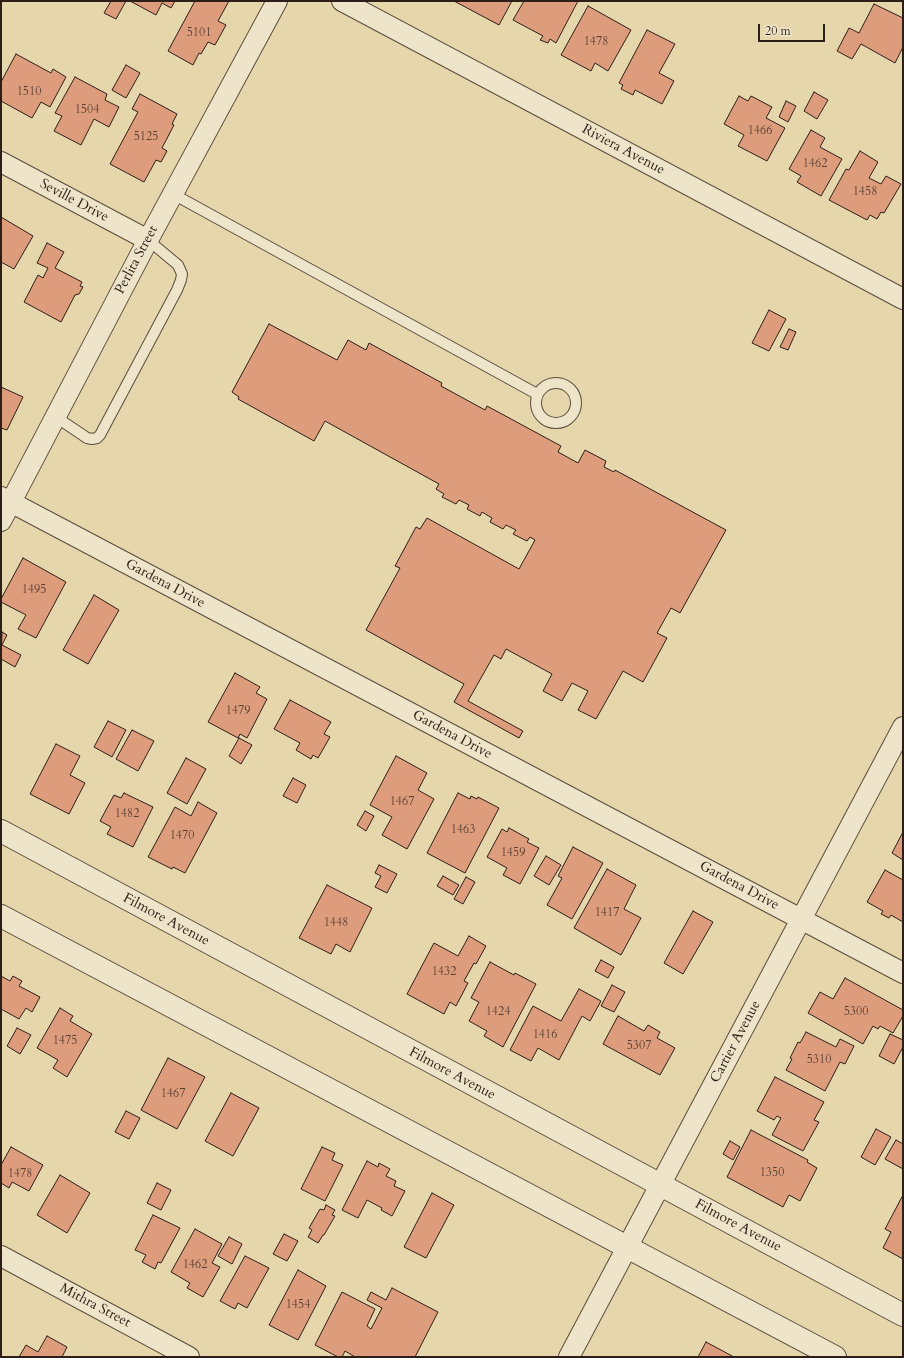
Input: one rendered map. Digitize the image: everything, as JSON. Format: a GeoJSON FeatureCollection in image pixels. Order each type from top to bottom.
{"type":"FeatureCollection","features":[{"type":"Feature","properties":{"kind":"street","name":"Perlita Street"},"geometry":{"type":"LineString","coordinates":[[1,521],[6,500],[56,417],[148,240],[277,1]]}},
{"type":"Feature","properties":{"kind":"street","name":"Riviera Avenue"},"geometry":{"type":"LineString","coordinates":[[342,1],[903,299]]}},
{"type":"Feature","properties":{"kind":"street","name":"Seville Drive"},"geometry":{"type":"LineString","coordinates":[[1,162],[148,240]]}},
{"type":"Feature","properties":{"kind":"street","name":"Gardena Drive"},"geometry":{"type":"LineString","coordinates":[[6,500],[903,973]]}},
{"type":"Feature","properties":{"kind":"street","name":"Cartier Avenue"},"geometry":{"type":"LineString","coordinates":[[569,1357],[903,727]]}},
{"type":"Feature","properties":{"kind":"street","name":"Filmore Avenue"},"geometry":{"type":"LineString","coordinates":[[1,831],[395,1044],[660,1184],[903,1315]]}},
{"type":"Feature","properties":{"kind":"street"},"geometry":{"type":"LineString","coordinates":[[1,916],[835,1357]]}},
{"type":"Feature","properties":{"kind":"street","name":"Mithra Street"},"geometry":{"type":"LineString","coordinates":[[1,1256],[189,1357]]}},
{"type":"Feature","properties":{"kind":"lane"},"geometry":{"type":"LineString","coordinates":[[173,194],[537,394]]}},
{"type":"Feature","properties":{"kind":"lane"},"geometry":{"type":"LineString","coordinates":[[56,417],[87,438],[92,439],[100,435],[177,290],[182,274],[178,265],[148,240]]}},
{"type":"Feature","properties":{"kind":"lane"},"geometry":{"type":"LineString","coordinates":[[560,383],[566,385],[572,390],[576,403],[572,416],[567,421],[561,423],[554,424],[547,422],[537,413],[535,400],[537,394],[547,385],[560,383]]}},
{"type":"Feature","properties":{"kind":"building"},"geometry":{"type":"Polygon","coordinates":[[[111,1],[126,1],[116,19],[104,13],[111,1]]]}},
{"type":"Feature","properties":{"kind":"building"},"geometry":{"type":"Polygon","coordinates":[[[130,1],[175,1],[171,8],[162,3],[156,15],[130,1]]]}},
{"type":"Feature","properties":{"kind":"building"},"geometry":{"type":"Polygon","coordinates":[[[195,1],[229,1],[218,21],[226,25],[215,45],[208,42],[201,54],[199,53],[193,65],[168,51],[195,1]]]}},
{"type":"Feature","properties":{"kind":"building"},"geometry":{"type":"Polygon","coordinates":[[[454,1],[512,1],[499,25],[454,1]]]}},
{"type":"Feature","properties":{"kind":"building"},"geometry":{"type":"Polygon","coordinates":[[[524,1],[578,1],[556,43],[550,39],[548,43],[540,40],[543,36],[513,20],[524,1]]]}},
{"type":"Feature","properties":{"kind":"building"},"geometry":{"type":"Polygon","coordinates":[[[874,4],[903,18],[903,47],[895,63],[861,44],[852,59],[837,51],[849,28],[859,33],[874,4]]]}},
{"type":"Feature","properties":{"kind":"building"},"geometry":{"type":"Polygon","coordinates":[[[588,6],[631,30],[608,71],[595,63],[591,71],[561,55],[588,6]]]}},
{"type":"Feature","properties":{"kind":"building"},"geometry":{"type":"Polygon","coordinates":[[[647,30],[675,44],[659,73],[674,81],[662,104],[635,90],[633,95],[621,89],[623,85],[619,83],[647,30]]]}},
{"type":"Feature","properties":{"kind":"building"},"geometry":{"type":"Polygon","coordinates":[[[16,54],[51,73],[53,69],[66,77],[50,107],[41,102],[32,118],[1,101],[1,82],[16,54]]]}},
{"type":"Feature","properties":{"kind":"building"},"geometry":{"type":"Polygon","coordinates":[[[126,65],[140,73],[126,98],[112,90],[126,65]]]}},
{"type":"Feature","properties":{"kind":"building"},"geometry":{"type":"Polygon","coordinates":[[[75,77],[107,94],[105,100],[119,107],[109,127],[94,119],[81,145],[54,131],[62,116],[55,113],[75,77]]]}},
{"type":"Feature","properties":{"kind":"building"},"geometry":{"type":"Polygon","coordinates":[[[814,92],[828,100],[817,119],[804,111],[814,92]]]}},
{"type":"Feature","properties":{"kind":"building"},"geometry":{"type":"Polygon","coordinates":[[[140,94],[177,114],[172,124],[174,125],[162,148],[167,151],[161,162],[156,160],[144,182],[110,164],[138,112],[132,109],[140,94]]]}},
{"type":"Feature","properties":{"kind":"building"},"geometry":{"type":"Polygon","coordinates":[[[739,96],[748,101],[751,96],[772,107],[766,118],[785,128],[767,161],[738,146],[744,135],[724,124],[739,96]]]}},
{"type":"Feature","properties":{"kind":"building"},"geometry":{"type":"Polygon","coordinates":[[[786,101],[796,106],[788,122],[779,117],[786,101]]]}},
{"type":"Feature","properties":{"kind":"building"},"geometry":{"type":"Polygon","coordinates":[[[811,130],[825,138],[820,147],[842,159],[821,196],[797,182],[801,176],[789,169],[811,130]]]}},
{"type":"Feature","properties":{"kind":"building"},"geometry":{"type":"Polygon","coordinates":[[[860,151],[878,162],[869,178],[881,184],[886,176],[901,184],[884,213],[881,212],[877,219],[870,215],[867,220],[829,200],[846,169],[849,170],[860,151]]]}},
{"type":"Feature","properties":{"kind":"building"},"geometry":{"type":"Polygon","coordinates":[[[1,217],[33,236],[14,269],[1,262],[1,217]]]}},
{"type":"Feature","properties":{"kind":"building"},"geometry":{"type":"Polygon","coordinates":[[[47,243],[64,252],[55,268],[82,282],[80,286],[83,287],[79,294],[75,295],[61,322],[24,302],[38,275],[43,278],[48,268],[37,263],[47,243]]]}},
{"type":"Feature","properties":{"kind":"building"},"geometry":{"type":"Polygon","coordinates":[[[769,310],[786,319],[769,351],[752,343],[769,310]]]}},
{"type":"Feature","properties":{"kind":"building"},"geometry":{"type":"Polygon","coordinates":[[[269,324],[337,360],[348,340],[366,350],[369,343],[442,383],[441,386],[485,410],[487,406],[561,446],[558,452],[578,463],[585,450],[606,461],[604,467],[614,472],[615,470],[726,530],[680,613],[671,608],[657,633],[667,638],[643,682],[623,671],[596,719],[578,710],[588,691],[572,683],[562,701],[543,691],[552,674],[506,649],[501,659],[494,655],[468,701],[523,731],[519,738],[454,702],[464,684],[366,630],[400,568],[395,566],[416,527],[420,529],[427,518],[519,569],[535,540],[530,537],[527,541],[513,534],[516,530],[506,525],[503,529],[490,522],[492,518],[482,512],[480,516],[467,509],[469,505],[459,500],[456,504],[442,497],[444,494],[436,489],[439,484],[325,421],[314,441],[238,399],[239,397],[232,392],[269,324]]]}},
{"type":"Feature","properties":{"kind":"building"},"geometry":{"type":"Polygon","coordinates":[[[789,329],[796,332],[788,350],[780,347],[789,329]]]}},
{"type":"Feature","properties":{"kind":"building"},"geometry":{"type":"Polygon","coordinates":[[[1,387],[23,397],[7,430],[1,428],[1,387]]]}},
{"type":"Feature","properties":{"kind":"building"},"geometry":{"type":"Polygon","coordinates":[[[23,558],[66,582],[36,638],[18,629],[26,615],[1,602],[1,599],[23,558]]]}},
{"type":"Feature","properties":{"kind":"building"},"geometry":{"type":"Polygon","coordinates":[[[94,595],[119,610],[88,664],[63,650],[94,595]]]}},
{"type":"Feature","properties":{"kind":"building"},"geometry":{"type":"Polygon","coordinates":[[[2,632],[7,635],[2,645],[21,655],[15,667],[1,659],[2,632]]]}},
{"type":"Feature","properties":{"kind":"building"},"geometry":{"type":"Polygon","coordinates":[[[235,673],[260,687],[256,693],[267,699],[247,738],[240,734],[238,738],[208,722],[235,673]]]}},
{"type":"Feature","properties":{"kind":"building"},"geometry":{"type":"Polygon","coordinates":[[[290,700],[331,722],[324,734],[330,737],[318,758],[313,755],[311,759],[296,750],[300,743],[274,729],[290,700]]]}},
{"type":"Feature","properties":{"kind":"building"},"geometry":{"type":"Polygon","coordinates":[[[108,721],[126,730],[112,757],[94,747],[108,721]]]}},
{"type":"Feature","properties":{"kind":"building"},"geometry":{"type":"Polygon","coordinates":[[[132,730],[154,741],[138,771],[116,759],[132,730]]]}},
{"type":"Feature","properties":{"kind":"building"},"geometry":{"type":"Polygon","coordinates":[[[239,738],[252,745],[241,764],[229,756],[239,738]]]}},
{"type":"Feature","properties":{"kind":"building"},"geometry":{"type":"Polygon","coordinates":[[[56,744],[80,756],[70,775],[85,783],[69,814],[30,794],[56,744]]]}},
{"type":"Feature","properties":{"kind":"building"},"geometry":{"type":"Polygon","coordinates":[[[396,756],[427,773],[418,790],[434,799],[407,849],[382,835],[392,817],[370,805],[396,756]]]}},
{"type":"Feature","properties":{"kind":"building"},"geometry":{"type":"Polygon","coordinates":[[[186,758],[206,769],[187,804],[167,793],[186,758]]]}},
{"type":"Feature","properties":{"kind":"building"},"geometry":{"type":"Polygon","coordinates":[[[293,778],[306,785],[297,803],[283,796],[293,778]]]}},
{"type":"Feature","properties":{"kind":"building"},"geometry":{"type":"Polygon","coordinates":[[[124,793],[153,807],[133,847],[107,834],[111,827],[100,821],[114,795],[121,798],[124,793]]]}},
{"type":"Feature","properties":{"kind":"building"},"geometry":{"type":"Polygon","coordinates":[[[458,793],[470,799],[471,796],[477,799],[478,797],[499,808],[465,873],[427,853],[458,793]]]}},
{"type":"Feature","properties":{"kind":"building"},"geometry":{"type":"Polygon","coordinates":[[[198,802],[217,813],[185,873],[173,867],[172,869],[148,857],[175,807],[191,816],[198,802]]]}},
{"type":"Feature","properties":{"kind":"building"},"geometry":{"type":"Polygon","coordinates":[[[365,811],[374,816],[366,831],[357,825],[365,811]]]}},
{"type":"Feature","properties":{"kind":"building"},"geometry":{"type":"Polygon","coordinates":[[[509,828],[529,839],[527,842],[539,848],[520,884],[503,875],[507,868],[487,857],[502,829],[507,832],[509,828]]]}},
{"type":"Feature","properties":{"kind":"building"},"geometry":{"type":"Polygon","coordinates":[[[903,832],[903,860],[892,853],[903,832]]]}},
{"type":"Feature","properties":{"kind":"building"},"geometry":{"type":"Polygon","coordinates":[[[573,847],[603,863],[572,919],[547,905],[562,878],[558,876],[573,847]]]}},
{"type":"Feature","properties":{"kind":"building"},"geometry":{"type":"Polygon","coordinates":[[[546,856],[561,865],[549,885],[534,876],[546,856]]]}},
{"type":"Feature","properties":{"kind":"building"},"geometry":{"type":"Polygon","coordinates":[[[379,865],[397,874],[387,893],[375,887],[381,876],[375,873],[379,865]]]}},
{"type":"Feature","properties":{"kind":"building"},"geometry":{"type":"Polygon","coordinates":[[[607,869],[636,885],[624,909],[641,918],[621,955],[574,928],[607,869]]]}},
{"type":"Feature","properties":{"kind":"building"},"geometry":{"type":"Polygon","coordinates":[[[885,870],[903,880],[903,922],[891,915],[889,918],[881,914],[883,911],[867,902],[885,870]]]}},
{"type":"Feature","properties":{"kind":"building"},"geometry":{"type":"Polygon","coordinates":[[[443,876],[459,885],[453,895],[437,886],[443,876]]]}},
{"type":"Feature","properties":{"kind":"building"},"geometry":{"type":"Polygon","coordinates":[[[466,877],[475,882],[463,904],[454,899],[466,877]]]}},
{"type":"Feature","properties":{"kind":"building"},"geometry":{"type":"Polygon","coordinates":[[[327,885],[372,908],[350,952],[336,944],[331,954],[299,938],[327,885]]]}},
{"type":"Feature","properties":{"kind":"building"},"geometry":{"type":"Polygon","coordinates":[[[693,911],[713,922],[683,974],[664,963],[693,911]]]}},
{"type":"Feature","properties":{"kind":"building"},"geometry":{"type":"Polygon","coordinates":[[[469,936],[486,946],[464,981],[468,983],[456,1006],[450,1002],[444,1014],[407,994],[434,943],[458,956],[469,936]]]}},
{"type":"Feature","properties":{"kind":"building"},"geometry":{"type":"Polygon","coordinates":[[[601,960],[614,967],[608,978],[595,971],[601,960]]]}},
{"type":"Feature","properties":{"kind":"building"},"geometry":{"type":"Polygon","coordinates":[[[490,962],[514,975],[515,973],[536,984],[503,1047],[484,1036],[487,1031],[469,1021],[479,1002],[471,998],[490,962]]]}},
{"type":"Feature","properties":{"kind":"building"},"geometry":{"type":"Polygon","coordinates":[[[1,976],[10,981],[13,976],[22,981],[19,986],[40,997],[32,1012],[26,1008],[19,1019],[1,1009],[1,976]]]}},
{"type":"Feature","properties":{"kind":"building"},"geometry":{"type":"Polygon","coordinates":[[[845,978],[903,1010],[903,1016],[893,1033],[880,1026],[878,1029],[873,1026],[863,1044],[808,1013],[820,992],[833,999],[845,978]]]}},
{"type":"Feature","properties":{"kind":"building"},"geometry":{"type":"Polygon","coordinates":[[[612,985],[625,992],[614,1012],[601,1006],[612,985]]]}},
{"type":"Feature","properties":{"kind":"building"},"geometry":{"type":"Polygon","coordinates":[[[579,989],[601,1001],[590,1021],[582,1016],[559,1060],[538,1048],[531,1061],[510,1050],[533,1006],[561,1021],[579,989]]]}},
{"type":"Feature","properties":{"kind":"building"},"geometry":{"type":"Polygon","coordinates":[[[60,1008],[73,1016],[70,1021],[92,1034],[67,1077],[53,1068],[58,1060],[37,1048],[60,1008]]]}},
{"type":"Feature","properties":{"kind":"building"},"geometry":{"type":"Polygon","coordinates":[[[618,1016],[644,1031],[648,1025],[660,1032],[657,1038],[675,1048],[660,1075],[603,1044],[618,1016]]]}},
{"type":"Feature","properties":{"kind":"building"},"geometry":{"type":"Polygon","coordinates":[[[17,1028],[31,1035],[20,1054],[7,1046],[17,1028]]]}},
{"type":"Feature","properties":{"kind":"building"},"geometry":{"type":"Polygon","coordinates":[[[806,1032],[836,1047],[840,1039],[854,1046],[845,1064],[840,1062],[825,1091],[786,1070],[798,1042],[800,1043],[806,1032]]]}},
{"type":"Feature","properties":{"kind":"building"},"geometry":{"type":"Polygon","coordinates":[[[890,1034],[903,1040],[903,1047],[894,1064],[879,1056],[890,1034]]]}},
{"type":"Feature","properties":{"kind":"building"},"geometry":{"type":"Polygon","coordinates":[[[168,1058],[205,1077],[177,1129],[141,1110],[168,1058]]]}},
{"type":"Feature","properties":{"kind":"building"},"geometry":{"type":"Polygon","coordinates":[[[775,1077],[824,1102],[814,1120],[819,1122],[803,1151],[772,1135],[781,1118],[777,1116],[774,1120],[757,1111],[775,1077]]]}},
{"type":"Feature","properties":{"kind":"building"},"geometry":{"type":"Polygon","coordinates":[[[231,1093],[259,1108],[233,1156],[205,1141],[231,1093]]]}},
{"type":"Feature","properties":{"kind":"building"},"geometry":{"type":"Polygon","coordinates":[[[126,1111],[140,1118],[129,1139],[115,1132],[126,1111]]]}},
{"type":"Feature","properties":{"kind":"building"},"geometry":{"type":"Polygon","coordinates":[[[876,1129],[891,1137],[875,1165],[861,1157],[876,1129]]]}},
{"type":"Feature","properties":{"kind":"building"},"geometry":{"type":"Polygon","coordinates":[[[751,1130],[808,1160],[807,1162],[817,1168],[800,1201],[789,1195],[783,1207],[727,1177],[751,1130]]]}},
{"type":"Feature","properties":{"kind":"building"},"geometry":{"type":"Polygon","coordinates":[[[896,1140],[903,1144],[903,1169],[885,1159],[896,1140]]]}},
{"type":"Feature","properties":{"kind":"building"},"geometry":{"type":"Polygon","coordinates":[[[730,1141],[740,1147],[733,1160],[723,1154],[730,1141]]]}},
{"type":"Feature","properties":{"kind":"building"},"geometry":{"type":"Polygon","coordinates":[[[11,1147],[43,1165],[29,1191],[12,1182],[9,1188],[1,1183],[1,1165],[11,1147]]]}},
{"type":"Feature","properties":{"kind":"building"},"geometry":{"type":"Polygon","coordinates":[[[322,1147],[335,1153],[332,1160],[343,1165],[325,1201],[301,1189],[322,1147]]]}},
{"type":"Feature","properties":{"kind":"building"},"geometry":{"type":"Polygon","coordinates":[[[367,1161],[378,1167],[379,1163],[390,1169],[386,1176],[396,1181],[394,1186],[405,1191],[392,1216],[381,1210],[382,1208],[367,1200],[358,1218],[342,1210],[367,1161]]]}},
{"type":"Feature","properties":{"kind":"building"},"geometry":{"type":"Polygon","coordinates":[[[60,1175],[90,1193],[67,1233],[37,1215],[60,1175]]]}},
{"type":"Feature","properties":{"kind":"building"},"geometry":{"type":"Polygon","coordinates":[[[157,1183],[171,1190],[161,1210],[147,1203],[157,1183]]]}},
{"type":"Feature","properties":{"kind":"building"},"geometry":{"type":"Polygon","coordinates":[[[432,1193],[454,1205],[426,1258],[404,1247],[432,1193]]]}},
{"type":"Feature","properties":{"kind":"building"},"geometry":{"type":"Polygon","coordinates":[[[903,1195],[903,1259],[883,1248],[891,1232],[885,1229],[903,1195]]]}},
{"type":"Feature","properties":{"kind":"building"},"geometry":{"type":"Polygon","coordinates":[[[326,1205],[335,1210],[332,1215],[335,1216],[318,1243],[308,1237],[312,1230],[309,1228],[320,1209],[324,1210],[326,1205]]]}},
{"type":"Feature","properties":{"kind":"building"},"geometry":{"type":"Polygon","coordinates":[[[153,1215],[180,1228],[161,1263],[158,1262],[155,1269],[142,1262],[146,1255],[135,1250],[153,1215]]]}},
{"type":"Feature","properties":{"kind":"building"},"geometry":{"type":"Polygon","coordinates":[[[195,1229],[222,1244],[212,1263],[220,1267],[203,1297],[187,1288],[190,1283],[171,1272],[195,1229]]]}},
{"type":"Feature","properties":{"kind":"building"},"geometry":{"type":"Polygon","coordinates":[[[284,1234],[298,1241],[287,1261],[273,1254],[284,1234]]]}},
{"type":"Feature","properties":{"kind":"building"},"geometry":{"type":"Polygon","coordinates":[[[229,1237],[242,1244],[232,1264],[218,1256],[229,1237]]]}},
{"type":"Feature","properties":{"kind":"building"},"geometry":{"type":"Polygon","coordinates":[[[245,1256],[269,1268],[247,1308],[238,1303],[235,1309],[220,1301],[245,1256]]]}},
{"type":"Feature","properties":{"kind":"building"},"geometry":{"type":"Polygon","coordinates":[[[298,1270],[326,1286],[298,1340],[269,1325],[298,1270]]]}},
{"type":"Feature","properties":{"kind":"building"},"geometry":{"type":"Polygon","coordinates":[[[392,1288],[438,1312],[415,1357],[355,1357],[345,1351],[342,1357],[338,1357],[315,1345],[342,1292],[375,1309],[367,1326],[371,1329],[382,1308],[367,1300],[371,1292],[386,1300],[392,1288]]]}},
{"type":"Feature","properties":{"kind":"building"},"geometry":{"type":"Polygon","coordinates":[[[47,1336],[67,1347],[62,1357],[19,1357],[26,1345],[38,1352],[47,1336]]]}},
{"type":"Feature","properties":{"kind":"building"},"geometry":{"type":"Polygon","coordinates":[[[706,1342],[734,1357],[698,1357],[706,1342]]]}}]}
